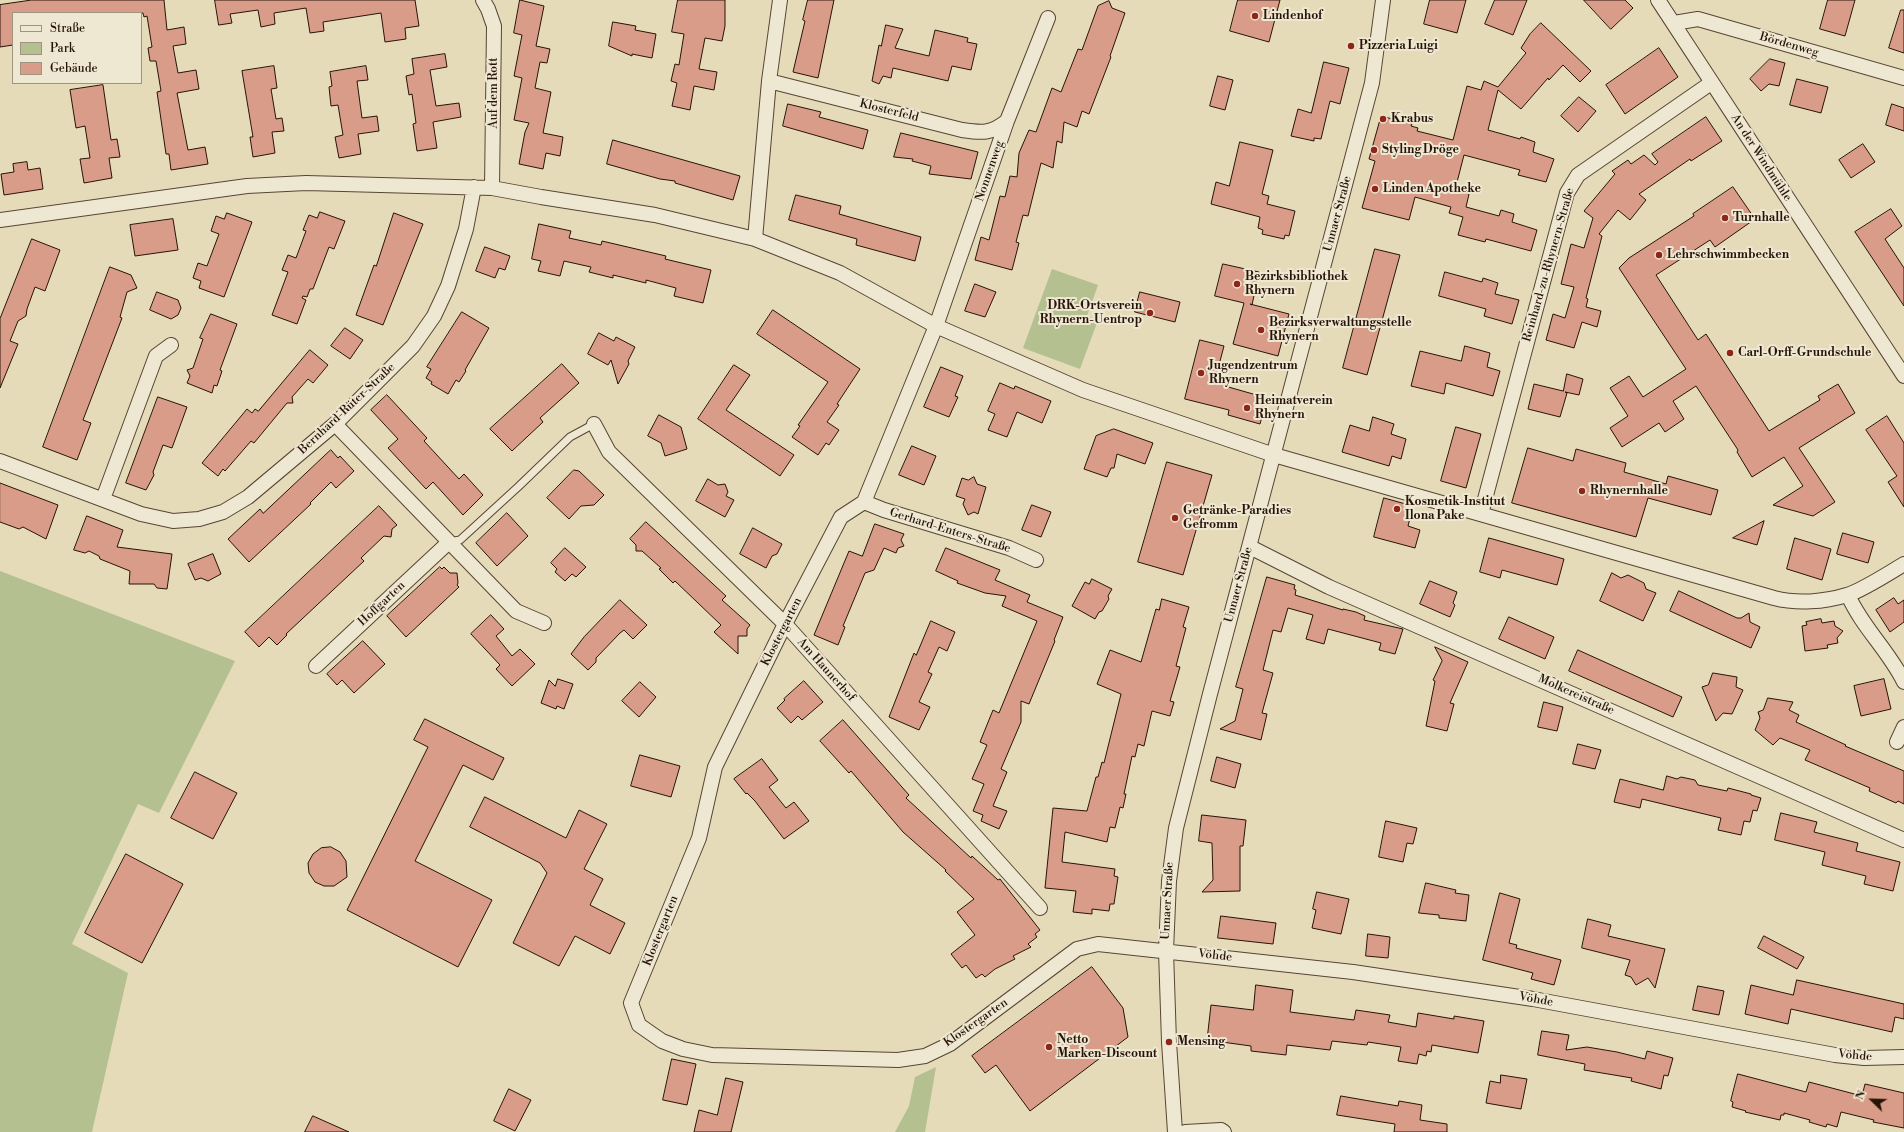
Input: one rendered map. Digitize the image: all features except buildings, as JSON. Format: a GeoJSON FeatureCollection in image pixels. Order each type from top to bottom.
{"type":"FeatureCollection","features":[{"type":"Feature","properties":{"kind":"street","name":"Auf dem Rott"},"geometry":{"type":"LineString","coordinates":[[482,0],[488,9],[494,26],[492,188]]}},
{"type":"Feature","properties":{"kind":"street"},"geometry":{"type":"LineString","coordinates":[[755,239],[769,81],[780,0]]}},
{"type":"Feature","properties":{"kind":"street","name":"Unnaer Straße"},"geometry":{"type":"LineString","coordinates":[[1175,1132],[1169,1042],[1166,951],[1169,881],[1176,828],[1206,709],[1372,83],[1383,0]]}},
{"type":"Feature","properties":{"kind":"street","name":"An der Windmühle"},"geometry":{"type":"LineString","coordinates":[[1658,0],[1904,376]]}},
{"type":"Feature","properties":{"kind":"street","name":"Nonnenweg"},"geometry":{"type":"LineString","coordinates":[[936,326],[1007,121],[1048,18]]}},
{"type":"Feature","properties":{"kind":"street","name":"Bördenweg"},"geometry":{"type":"LineString","coordinates":[[1674,23],[1698,18],[1904,78]]}},
{"type":"Feature","properties":{"kind":"street","name":"Klosterfeld"},"geometry":{"type":"LineString","coordinates":[[769,81],[962,130],[975,132],[995,130],[1007,121]]}},
{"type":"Feature","properties":{"kind":"street","name":"Reinhard-zu-Rhynern-Straße"},"geometry":{"type":"LineString","coordinates":[[1481,514],[1569,188],[1578,175],[1711,83]]}},
{"type":"Feature","properties":{"kind":"street"},"geometry":{"type":"LineString","coordinates":[[0,220],[172,196],[277,184],[306,183],[492,188],[655,215],[755,239],[840,273],[936,326],[1083,390],[1274,455],[1788,601],[1819,601],[1848,595],[1904,564]]}},
{"type":"Feature","properties":{"kind":"street","name":"Bernhard-Rüter-Straße"},"geometry":{"type":"LineString","coordinates":[[0,461],[140,514],[173,522],[199,519],[223,512],[248,497],[335,424],[413,346],[434,316],[448,286],[466,229],[474,187]]}},
{"type":"Feature","properties":{"kind":"street"},"geometry":{"type":"LineString","coordinates":[[864,502],[936,326]]}},
{"type":"Feature","properties":{"kind":"street"},"geometry":{"type":"LineString","coordinates":[[102,499],[156,356],[170,345]]}},
{"type":"Feature","properties":{"kind":"street"},"geometry":{"type":"LineString","coordinates":[[335,424],[516,611],[544,623]]}},
{"type":"Feature","properties":{"kind":"street","name":"Am Haunerhof"},"geometry":{"type":"LineString","coordinates":[[594,424],[609,452],[785,624],[1040,908]]}},
{"type":"Feature","properties":{"kind":"street","name":"Gerhard-Enters-Straße"},"geometry":{"type":"LineString","coordinates":[[864,502],[884,510],[1008,548],[1036,560]]}},
{"type":"Feature","properties":{"kind":"street","name":"Klostergarten"},"geometry":{"type":"LineString","coordinates":[[864,502],[841,517],[785,624],[715,767],[699,838],[631,1004],[639,1024],[662,1041],[683,1050],[712,1055],[898,1060],[924,1056],[950,1044],[1077,949],[1098,944],[1166,951]]}},
{"type":"Feature","properties":{"kind":"street","name":"Hoffgarten"},"geometry":{"type":"LineString","coordinates":[[316,666],[449,542]]}},
{"type":"Feature","properties":{"kind":"street","name":"Molkereistraße"},"geometry":{"type":"LineString","coordinates":[[1250,547],[1329,587],[1904,840]]}},
{"type":"Feature","properties":{"kind":"street"},"geometry":{"type":"LineString","coordinates":[[1848,595],[1855,610],[1898,669],[1904,682]]}},
{"type":"Feature","properties":{"kind":"street"},"geometry":{"type":"LineString","coordinates":[[1897,742],[1904,727]]}},
{"type":"Feature","properties":{"kind":"street","name":"Vöhde"},"geometry":{"type":"LineString","coordinates":[[1166,951],[1353,972],[1533,999],[1835,1055],[1864,1058],[1904,1057]]}},
{"type":"Feature","properties":{"kind":"street"},"geometry":{"type":"LineString","coordinates":[[1185,1132],[1221,1130],[1224,1132]]}},
{"type":"Feature","properties":{"kind":"lane","name":"Am Haunerhof"},"geometry":{"type":"LineString","coordinates":[[518,487],[570,437],[594,424]]}},
{"type":"Feature","properties":{"kind":"lane","name":"Hoffgarten"},"geometry":{"type":"LineString","coordinates":[[449,542],[460,540],[518,487]]}},
{"type":"Feature","properties":{"kind":"green space"},"geometry":{"type":"Polygon","coordinates":[[[1052,269],[1098,285],[1087,316],[1098,320],[1080,369],[1023,348],[1052,269]]]}},
{"type":"Feature","properties":{"kind":"green space"},"geometry":{"type":"Polygon","coordinates":[[[0,571],[235,661],[159,813],[138,804],[72,944],[128,973],[92,1132],[0,1132],[0,571]]]}},
{"type":"Feature","properties":{"kind":"green space"},"geometry":{"type":"Polygon","coordinates":[[[936,1067],[925,1132],[895,1132],[909,1106],[915,1077],[936,1067]]]}},
{"type":"Feature","properties":{"kind":"place","name":"Lindenhof"},"geometry":{"type":"Point","coordinates":[1255,16]}},
{"type":"Feature","properties":{"kind":"place","name":"Pizzeria Luigi"},"geometry":{"type":"Point","coordinates":[1351,46]}},
{"type":"Feature","properties":{"kind":"place","name":"Krabus"},"geometry":{"type":"Point","coordinates":[1383,119]}},
{"type":"Feature","properties":{"kind":"place","name":"Styling Dröge"},"geometry":{"type":"Point","coordinates":[1374,150]}},
{"type":"Feature","properties":{"kind":"place","name":"Linden Apotheke"},"geometry":{"type":"Point","coordinates":[1375,189]}},
{"type":"Feature","properties":{"kind":"place","name":"Turnhalle"},"geometry":{"type":"Point","coordinates":[1725,218]}},
{"type":"Feature","properties":{"kind":"place","name":"Lehrschwimmbecken"},"geometry":{"type":"Point","coordinates":[1659,255]}},
{"type":"Feature","properties":{"kind":"place","name":"Bezirksbibliothek Rhynern"},"geometry":{"type":"Point","coordinates":[1237,284]}},
{"type":"Feature","properties":{"kind":"place","name":"DRK-Ortsverein Rhynern-Uentrop"},"geometry":{"type":"Point","coordinates":[1150,313]}},
{"type":"Feature","properties":{"kind":"place","name":"Bezirksverwaltungsstelle Rhynern"},"geometry":{"type":"Point","coordinates":[1261,330]}},
{"type":"Feature","properties":{"kind":"place","name":"Carl-Orff-Grundschule"},"geometry":{"type":"Point","coordinates":[1730,353]}},
{"type":"Feature","properties":{"kind":"place","name":"Jugendzentrum Rhynern"},"geometry":{"type":"Point","coordinates":[1201,373]}},
{"type":"Feature","properties":{"kind":"place","name":"Heimatverein Rhynern"},"geometry":{"type":"Point","coordinates":[1247,408]}},
{"type":"Feature","properties":{"kind":"place","name":"Rhynernhalle"},"geometry":{"type":"Point","coordinates":[1582,491]}},
{"type":"Feature","properties":{"kind":"place","name":"Kosmetik-Institut Ilona Pake"},"geometry":{"type":"Point","coordinates":[1397,509]}},
{"type":"Feature","properties":{"kind":"place","name":"Getränke-Paradies Gefromm"},"geometry":{"type":"Point","coordinates":[1175,518]}},
{"type":"Feature","properties":{"kind":"place","name":"Mensing"},"geometry":{"type":"Point","coordinates":[1169,1042]}},
{"type":"Feature","properties":{"kind":"place","name":"Netto Marken-Discount"},"geometry":{"type":"Point","coordinates":[1049,1047]}}]}
